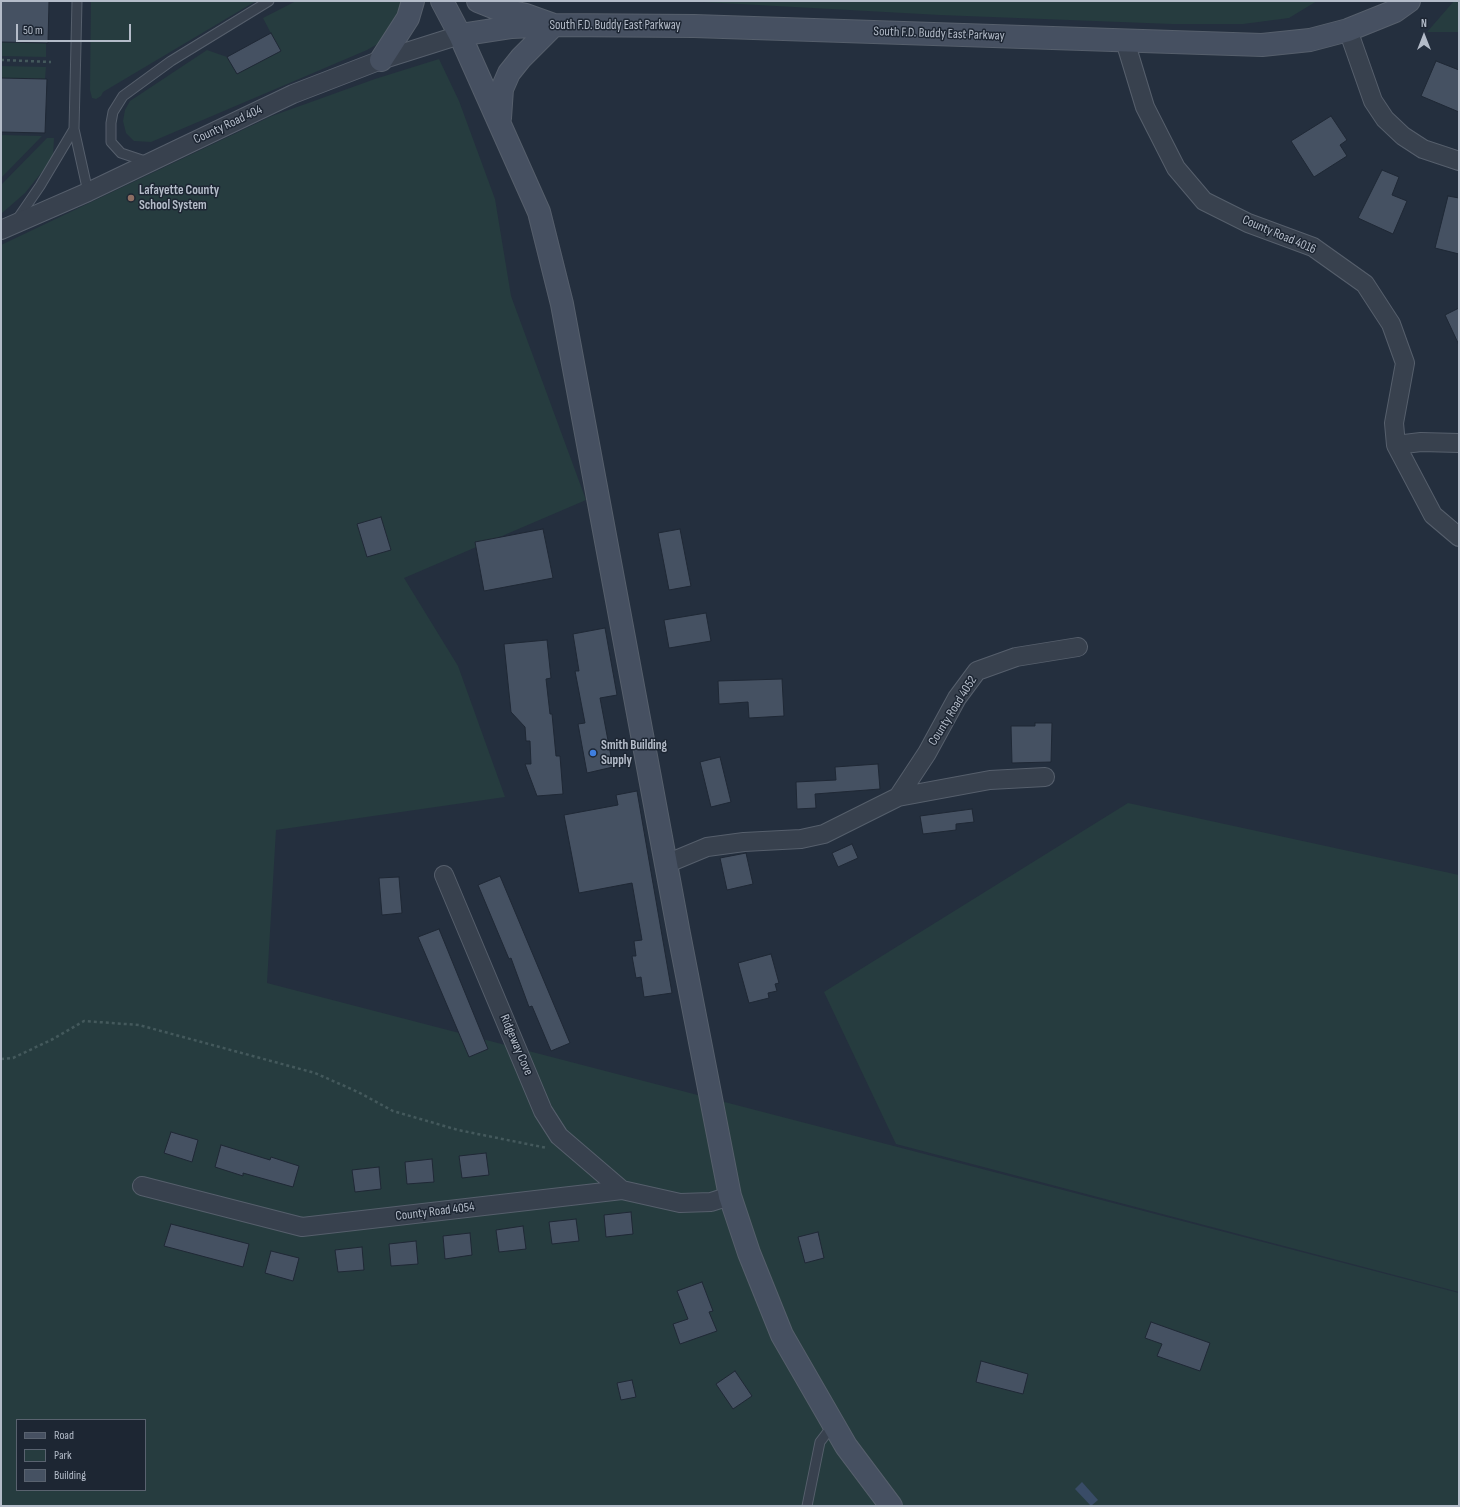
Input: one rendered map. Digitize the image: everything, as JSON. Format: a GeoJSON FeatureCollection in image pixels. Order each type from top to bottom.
{"type":"FeatureCollection","features":[{"type":"Feature","properties":{"kind":"main road"},"geometry":{"type":"LineString","coordinates":[[381,60],[408,18],[413,1]]}},
{"type":"Feature","properties":{"kind":"main road"},"geometry":{"type":"LineString","coordinates":[[442,1],[460,35],[539,212],[562,304],[666,864],[730,1196],[782,1336],[846,1446],[891,1506]]}},
{"type":"Feature","properties":{"kind":"main road"},"geometry":{"type":"LineString","coordinates":[[478,1],[498,9],[526,15],[554,25],[521,58],[509,73],[502,89],[500,124]]}},
{"type":"Feature","properties":{"kind":"main road","name":"South F.D. Buddy East Parkway"},"geometry":{"type":"LineString","coordinates":[[460,35],[512,27],[554,25],[694,26],[1262,45],[1310,40],[1348,30],[1395,11],[1409,1]]}},
{"type":"Feature","properties":{"kind":"street"},"geometry":{"type":"LineString","coordinates":[[1348,30],[1373,101],[1385,119],[1403,136],[1423,149],[1459,161]]}},
{"type":"Feature","properties":{"kind":"street","name":"County Road 404"},"geometry":{"type":"LineString","coordinates":[[7,228],[88,192],[293,94],[381,60],[460,35]]}},
{"type":"Feature","properties":{"kind":"street","name":"County Road 4016"},"geometry":{"type":"LineString","coordinates":[[1125,41],[1145,107],[1176,168],[1204,201],[1248,223],[1312,247],[1364,284],[1369,291],[1391,324],[1405,363],[1394,423],[1396,445]]}},
{"type":"Feature","properties":{"kind":"street"},"geometry":{"type":"LineString","coordinates":[[1459,443],[1421,442],[1396,445],[1433,515],[1459,537]]}},
{"type":"Feature","properties":{"kind":"street","name":"County Road 4052"},"geometry":{"type":"LineString","coordinates":[[898,798],[927,753],[957,698],[978,671],[1016,657],[1078,647]]}},
{"type":"Feature","properties":{"kind":"street"},"geometry":{"type":"LineString","coordinates":[[666,864],[707,847],[744,842],[801,839],[824,834],[898,798],[990,780],[1045,777]]}},
{"type":"Feature","properties":{"kind":"street","name":"Ridgeway Cove"},"geometry":{"type":"LineString","coordinates":[[444,875],[544,1111],[559,1136],[622,1190]]}},
{"type":"Feature","properties":{"kind":"street","name":"County Road 4054"},"geometry":{"type":"LineString","coordinates":[[142,1186],[302,1227],[622,1190],[680,1203],[711,1202],[730,1196]]}},
{"type":"Feature","properties":{"kind":"lane"},"geometry":{"type":"LineString","coordinates":[[77,1],[74,129],[88,192]]}},
{"type":"Feature","properties":{"kind":"lane"},"geometry":{"type":"LineString","coordinates":[[150,162],[121,153],[111,142],[111,123],[113,112],[123,96],[171,61],[269,1]]}},
{"type":"Feature","properties":{"kind":"lane"},"geometry":{"type":"LineString","coordinates":[[7,228],[40,186],[74,129]]}},
{"type":"Feature","properties":{"kind":"lane"},"geometry":{"type":"LineString","coordinates":[[807,1506],[820,1442],[834,1425]]}},
{"type":"Feature","properties":{"kind":"path"},"geometry":{"type":"LineString","coordinates":[[1,60],[51,62]]}},
{"type":"Feature","properties":{"kind":"path"},"geometry":{"type":"LineString","coordinates":[[1,1059],[13,1058],[53,1039],[84,1021],[139,1025],[315,1073],[358,1092],[393,1111],[408,1116],[466,1132],[524,1144],[579,1153]]}},
{"type":"Feature","properties":{"kind":"green space"},"geometry":{"type":"Polygon","coordinates":[[[91,1],[256,1],[103,92],[101,96],[96,99],[92,98],[90,90],[91,1]]]}},
{"type":"Feature","properties":{"kind":"green space"},"geometry":{"type":"Polygon","coordinates":[[[296,1],[407,1],[383,41],[367,50],[151,142],[134,141],[126,133],[123,121],[125,110],[130,101],[207,50],[227,57],[237,74],[280,51],[263,18],[296,1]]]}},
{"type":"Feature","properties":{"kind":"green space"},"geometry":{"type":"Polygon","coordinates":[[[685,1],[1317,1],[1289,18],[1243,24],[1172,24],[940,15],[685,1]]]}},
{"type":"Feature","properties":{"kind":"green space"},"geometry":{"type":"Polygon","coordinates":[[[1454,1],[1459,1],[1459,32],[1427,32],[1454,1]]]}},
{"type":"Feature","properties":{"kind":"green space"},"geometry":{"type":"Polygon","coordinates":[[[1,42],[46,43],[46,57],[1,56],[1,42]]]}},
{"type":"Feature","properties":{"kind":"green space"},"geometry":{"type":"Polygon","coordinates":[[[439,59],[459,101],[495,199],[511,296],[586,500],[404,578],[458,666],[505,797],[276,830],[267,983],[1459,1293],[1459,1506],[1,1506],[1,245],[272,116],[375,79],[439,59]]]}},
{"type":"Feature","properties":{"kind":"green space"},"geometry":{"type":"Polygon","coordinates":[[[1,66],[46,67],[45,79],[1,78],[1,66]]]}},
{"type":"Feature","properties":{"kind":"green space"},"geometry":{"type":"Polygon","coordinates":[[[1,135],[42,136],[1,178],[1,135]]]}},
{"type":"Feature","properties":{"kind":"green space"},"geometry":{"type":"Polygon","coordinates":[[[47,138],[54,138],[53,156],[50,162],[25,193],[1,214],[1,185],[47,138]]]}},
{"type":"Feature","properties":{"kind":"green space"},"geometry":{"type":"Polygon","coordinates":[[[1128,803],[1459,875],[1459,1292],[896,1144],[824,992],[1128,803]]]}},
{"type":"Feature","properties":{"kind":"water"},"geometry":{"type":"Polygon","coordinates":[[[1082,1482],[1098,1500],[1091,1506],[1075,1489],[1082,1482]]]}},
{"type":"Feature","properties":{"kind":"building"},"geometry":{"type":"Polygon","coordinates":[[[1,1],[49,1],[48,43],[1,42],[1,1]]]}},
{"type":"Feature","properties":{"kind":"building"},"geometry":{"type":"Polygon","coordinates":[[[271,33],[281,51],[237,74],[227,57],[271,33]]]}},
{"type":"Feature","properties":{"kind":"building"},"geometry":{"type":"Polygon","coordinates":[[[1436,61],[1459,70],[1459,112],[1421,96],[1436,61]]]}},
{"type":"Feature","properties":{"kind":"building"},"geometry":{"type":"Polygon","coordinates":[[[1,78],[47,79],[45,133],[1,132],[1,78]]]}},
{"type":"Feature","properties":{"kind":"building"},"geometry":{"type":"Polygon","coordinates":[[[1331,116],[1347,140],[1340,145],[1347,156],[1314,177],[1291,141],[1331,116]]]}},
{"type":"Feature","properties":{"kind":"building"},"geometry":{"type":"Polygon","coordinates":[[[1382,170],[1399,177],[1392,195],[1407,201],[1393,234],[1358,218],[1382,170]]]}},
{"type":"Feature","properties":{"kind":"building"},"geometry":{"type":"Polygon","coordinates":[[[1448,196],[1459,198],[1459,254],[1435,248],[1448,196]]]}},
{"type":"Feature","properties":{"kind":"building"},"geometry":{"type":"Polygon","coordinates":[[[1459,308],[1459,345],[1445,315],[1459,308]]]}},
{"type":"Feature","properties":{"kind":"building"},"geometry":{"type":"Polygon","coordinates":[[[381,517],[391,550],[367,557],[357,524],[381,517]]]}},
{"type":"Feature","properties":{"kind":"building"},"geometry":{"type":"Polygon","coordinates":[[[543,529],[553,578],[484,591],[475,542],[543,529]]]}},
{"type":"Feature","properties":{"kind":"building"},"geometry":{"type":"Polygon","coordinates":[[[680,529],[691,586],[669,590],[658,533],[680,529]]]}},
{"type":"Feature","properties":{"kind":"building"},"geometry":{"type":"Polygon","coordinates":[[[706,613],[711,641],[669,648],[664,620],[706,613]]]}},
{"type":"Feature","properties":{"kind":"building"},"geometry":{"type":"Polygon","coordinates":[[[605,628],[617,695],[600,698],[613,767],[587,773],[578,724],[585,723],[575,671],[579,671],[573,634],[605,628]]]}},
{"type":"Feature","properties":{"kind":"building"},"geometry":{"type":"Polygon","coordinates":[[[547,640],[551,678],[546,679],[550,714],[552,714],[556,756],[560,756],[563,794],[537,796],[525,764],[531,764],[530,741],[526,741],[525,727],[511,712],[504,644],[547,640]]]}},
{"type":"Feature","properties":{"kind":"building"},"geometry":{"type":"Polygon","coordinates":[[[782,679],[784,716],[749,718],[748,702],[719,704],[718,681],[782,679]]]}},
{"type":"Feature","properties":{"kind":"building"},"geometry":{"type":"Polygon","coordinates":[[[1035,723],[1052,723],[1051,762],[1012,763],[1011,726],[1035,726],[1035,723]]]}},
{"type":"Feature","properties":{"kind":"building"},"geometry":{"type":"Polygon","coordinates":[[[720,757],[731,802],[711,807],[700,762],[720,757]]]}},
{"type":"Feature","properties":{"kind":"building"},"geometry":{"type":"Polygon","coordinates":[[[878,764],[880,789],[815,794],[816,808],[797,809],[796,782],[836,780],[835,767],[878,764]]]}},
{"type":"Feature","properties":{"kind":"building"},"geometry":{"type":"Polygon","coordinates":[[[637,791],[672,993],[644,997],[641,977],[636,978],[632,956],[636,956],[634,941],[642,940],[632,883],[579,893],[564,815],[618,805],[616,795],[637,791]]]}},
{"type":"Feature","properties":{"kind":"building"},"geometry":{"type":"Polygon","coordinates":[[[972,809],[974,822],[956,824],[956,830],[923,834],[920,816],[972,809]]]}},
{"type":"Feature","properties":{"kind":"building"},"geometry":{"type":"Polygon","coordinates":[[[852,844],[858,858],[838,867],[832,853],[852,844]]]}},
{"type":"Feature","properties":{"kind":"building"},"geometry":{"type":"Polygon","coordinates":[[[746,853],[753,884],[727,890],[720,858],[746,853]]]}},
{"type":"Feature","properties":{"kind":"building"},"geometry":{"type":"Polygon","coordinates":[[[500,876],[570,1043],[551,1051],[532,1006],[529,1007],[511,958],[509,959],[478,885],[500,876]]]}},
{"type":"Feature","properties":{"kind":"building"},"geometry":{"type":"Polygon","coordinates":[[[399,877],[402,913],[382,915],[379,878],[399,877]]]}},
{"type":"Feature","properties":{"kind":"building"},"geometry":{"type":"Polygon","coordinates":[[[439,929],[488,1049],[469,1057],[418,937],[439,929]]]}},
{"type":"Feature","properties":{"kind":"building"},"geometry":{"type":"Polygon","coordinates":[[[771,954],[779,983],[775,984],[777,991],[768,993],[769,998],[749,1003],[738,963],[771,954]]]}},
{"type":"Feature","properties":{"kind":"building"},"geometry":{"type":"Polygon","coordinates":[[[171,1132],[198,1140],[192,1162],[164,1153],[171,1132]]]}},
{"type":"Feature","properties":{"kind":"building"},"geometry":{"type":"Polygon","coordinates":[[[221,1145],[270,1160],[271,1157],[299,1166],[293,1187],[243,1173],[243,1176],[215,1167],[221,1145]]]}},
{"type":"Feature","properties":{"kind":"building"},"geometry":{"type":"Polygon","coordinates":[[[486,1153],[489,1175],[462,1178],[459,1156],[486,1153]]]}},
{"type":"Feature","properties":{"kind":"building"},"geometry":{"type":"Polygon","coordinates":[[[432,1159],[434,1182],[407,1184],[405,1162],[432,1159]]]}},
{"type":"Feature","properties":{"kind":"building"},"geometry":{"type":"Polygon","coordinates":[[[379,1167],[381,1189],[355,1192],[352,1170],[379,1167]]]}},
{"type":"Feature","properties":{"kind":"building"},"geometry":{"type":"Polygon","coordinates":[[[631,1212],[633,1234],[606,1237],[604,1215],[631,1212]]]}},
{"type":"Feature","properties":{"kind":"building"},"geometry":{"type":"Polygon","coordinates":[[[576,1219],[579,1241],[552,1244],[549,1222],[576,1219]]]}},
{"type":"Feature","properties":{"kind":"building"},"geometry":{"type":"Polygon","coordinates":[[[171,1224],[249,1244],[243,1267],[164,1246],[171,1224]]]}},
{"type":"Feature","properties":{"kind":"building"},"geometry":{"type":"Polygon","coordinates":[[[523,1226],[526,1249],[499,1252],[496,1230],[523,1226]]]}},
{"type":"Feature","properties":{"kind":"building"},"geometry":{"type":"Polygon","coordinates":[[[818,1232],[824,1258],[805,1263],[798,1237],[818,1232]]]}},
{"type":"Feature","properties":{"kind":"building"},"geometry":{"type":"Polygon","coordinates":[[[470,1233],[472,1255],[445,1259],[443,1236],[470,1233]]]}},
{"type":"Feature","properties":{"kind":"building"},"geometry":{"type":"Polygon","coordinates":[[[416,1241],[418,1264],[391,1266],[389,1244],[416,1241]]]}},
{"type":"Feature","properties":{"kind":"building"},"geometry":{"type":"Polygon","coordinates":[[[362,1247],[364,1270],[338,1272],[335,1250],[362,1247]]]}},
{"type":"Feature","properties":{"kind":"building"},"geometry":{"type":"Polygon","coordinates":[[[271,1251],[299,1258],[293,1281],[265,1273],[271,1251]]]}},
{"type":"Feature","properties":{"kind":"building"},"geometry":{"type":"Polygon","coordinates":[[[702,1282],[713,1311],[709,1312],[717,1331],[680,1344],[673,1324],[688,1319],[677,1291],[702,1282]]]}},
{"type":"Feature","properties":{"kind":"building"},"geometry":{"type":"Polygon","coordinates":[[[1151,1322],[1210,1343],[1200,1371],[1157,1356],[1162,1344],[1145,1338],[1151,1322]]]}},
{"type":"Feature","properties":{"kind":"building"},"geometry":{"type":"Polygon","coordinates":[[[981,1361],[1028,1374],[1023,1394],[976,1382],[981,1361]]]}},
{"type":"Feature","properties":{"kind":"building"},"geometry":{"type":"Polygon","coordinates":[[[735,1371],[752,1396],[733,1409],[716,1384],[735,1371]]]}},
{"type":"Feature","properties":{"kind":"building"},"geometry":{"type":"Polygon","coordinates":[[[632,1380],[636,1397],[621,1400],[617,1383],[632,1380]]]}},
{"type":"Feature","properties":{"kind":"place","name":"Lafayette County School System"},"geometry":{"type":"Point","coordinates":[131,198]}},
{"type":"Feature","properties":{"kind":"place","name":"Smith Building Supply"},"geometry":{"type":"Point","coordinates":[593,753]}}]}
